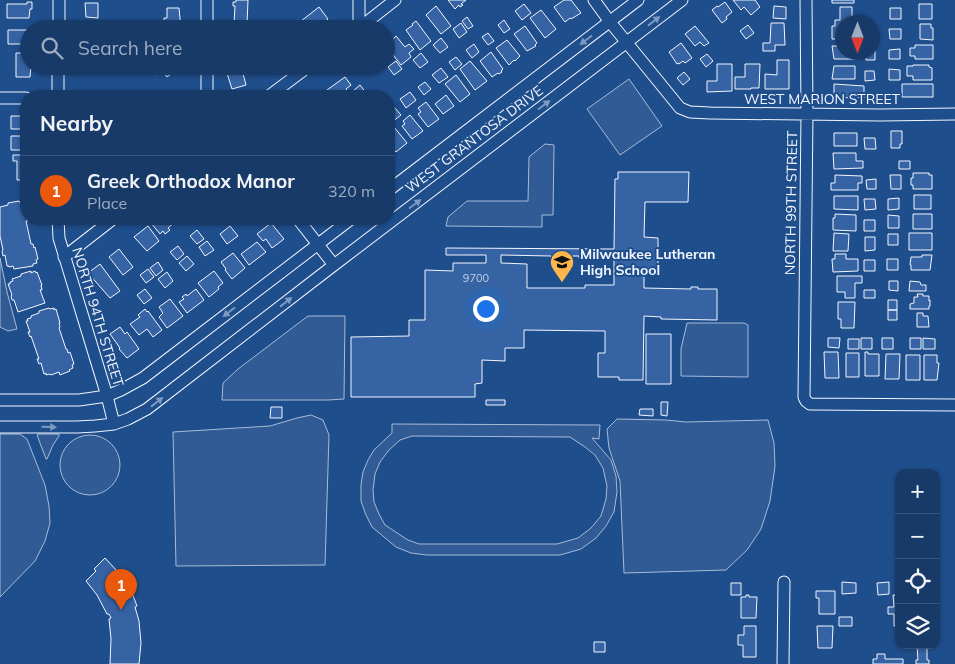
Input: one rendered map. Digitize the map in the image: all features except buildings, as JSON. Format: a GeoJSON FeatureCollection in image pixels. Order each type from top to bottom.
{"type":"FeatureCollection","features":[{"type":"Feature","properties":{"kind":"street"},"geometry":{"type":"LineString","coordinates":[[58,20],[59,0]]}},
{"type":"Feature","properties":{"kind":"street"},"geometry":{"type":"LineString","coordinates":[[207,0],[207,20]]}},
{"type":"Feature","properties":{"kind":"street"},"geometry":{"type":"LineString","coordinates":[[358,20],[359,0]]}},
{"type":"Feature","properties":{"kind":"street"},"geometry":{"type":"LineString","coordinates":[[369,20],[396,0]]}},
{"type":"Feature","properties":{"kind":"street"},"geometry":{"type":"LineString","coordinates":[[594,0],[627,42]]}},
{"type":"Feature","properties":{"kind":"street","name":"WEST GRANTOSA DRIVE"},"geometry":{"type":"LineString","coordinates":[[395,185],[638,0]]}},
{"type":"Feature","properties":{"kind":"street","name":"WEST GRANTOSA DRIVE"},"geometry":{"type":"LineString","coordinates":[[395,219],[682,0]]}},
{"type":"Feature","properties":{"kind":"street","name":"NORTH 99TH STREET"},"geometry":{"type":"LineString","coordinates":[[806,0],[807,113],[804,397],[810,404],[955,405]]}},
{"type":"Feature","properties":{"kind":"street","name":"WEST MARION STREET"},"geometry":{"type":"LineString","coordinates":[[627,42],[680,108],[690,112],[955,114]]}},
{"type":"Feature","properties":{"kind":"street"},"geometry":{"type":"LineString","coordinates":[[58,75],[58,90]]}},
{"type":"Feature","properties":{"kind":"street"},"geometry":{"type":"LineString","coordinates":[[207,75],[207,90]]}},
{"type":"Feature","properties":{"kind":"street"},"geometry":{"type":"LineString","coordinates":[[277,90],[296,75]]}},
{"type":"Feature","properties":{"kind":"street"},"geometry":{"type":"LineString","coordinates":[[0,98],[20,98]]}},
{"type":"Feature","properties":{"kind":"street","name":"NORTH 94TH STREET"},"geometry":{"type":"LineString","coordinates":[[58,225],[58,238],[114,424]]}},
{"type":"Feature","properties":{"kind":"street"},"geometry":{"type":"LineString","coordinates":[[64,257],[105,225]]}},
{"type":"Feature","properties":{"kind":"street"},"geometry":{"type":"LineString","coordinates":[[303,225],[334,265]]}},
{"type":"Feature","properties":{"kind":"street"},"geometry":{"type":"LineString","coordinates":[[0,400],[79,400],[107,396],[121,390],[143,378],[343,225]]}},
{"type":"Feature","properties":{"kind":"street","name":"WEST GRANTOSA DRIVE"},"geometry":{"type":"LineString","coordinates":[[0,427],[77,427],[114,424],[128,419],[147,409],[387,225]]}},
{"type":"Feature","properties":{"kind":"street"},"geometry":{"type":"LineString","coordinates":[[782,664],[784,582]]}},
{"type":"Feature","properties":{"kind":"shaded area"},"geometry":{"type":"Polygon","coordinates":[[[629,79],[662,126],[620,155],[587,109],[629,79]]]}},
{"type":"Feature","properties":{"kind":"shaded area"},"geometry":{"type":"Polygon","coordinates":[[[545,144],[554,145],[553,215],[542,215],[542,227],[446,226],[448,217],[467,201],[528,201],[529,157],[545,144]]]}},
{"type":"Feature","properties":{"kind":"shaded area"},"geometry":{"type":"Polygon","coordinates":[[[0,258],[17,329],[8,331],[0,327],[0,258]]]}},
{"type":"Feature","properties":{"kind":"shaded area"},"geometry":{"type":"Polygon","coordinates":[[[308,316],[345,316],[344,399],[222,400],[223,383],[238,369],[308,316]]]}},
{"type":"Feature","properties":{"kind":"shaded area"},"geometry":{"type":"Polygon","coordinates":[[[687,323],[744,323],[748,325],[748,377],[681,376],[681,349],[687,323]]]}},
{"type":"Feature","properties":{"kind":"shaded area"},"geometry":{"type":"Polygon","coordinates":[[[311,415],[323,420],[329,435],[325,565],[176,566],[173,432],[270,426],[311,415]]]}},
{"type":"Feature","properties":{"kind":"shaded area"},"geometry":{"type":"Polygon","coordinates":[[[617,419],[686,422],[768,420],[774,443],[775,466],[770,501],[761,529],[747,550],[726,570],[624,573],[620,481],[609,448],[607,429],[617,419]]]}},
{"type":"Feature","properties":{"kind":"shaded area"},"geometry":{"type":"Polygon","coordinates":[[[392,424],[600,425],[599,439],[592,438],[611,460],[616,476],[617,492],[614,512],[596,538],[581,549],[560,555],[427,555],[411,553],[396,547],[372,527],[361,501],[363,472],[368,460],[374,450],[392,433],[392,424]],[[412,436],[400,440],[380,462],[375,474],[374,502],[385,525],[408,540],[419,544],[557,544],[578,538],[591,528],[601,516],[606,499],[607,486],[603,468],[595,455],[570,437],[412,436]]]}},
{"type":"Feature","properties":{"kind":"shaded area"},"geometry":{"type":"Polygon","coordinates":[[[0,434],[20,434],[27,439],[45,485],[50,523],[45,541],[35,561],[0,597],[0,434]]]}},
{"type":"Feature","properties":{"kind":"shaded area"},"geometry":{"type":"Polygon","coordinates":[[[59,434],[47,459],[37,435],[59,434]]]}},
{"type":"Feature","properties":{"kind":"shaded area"},"geometry":{"type":"Polygon","coordinates":[[[84,435],[96,435],[107,440],[115,448],[120,459],[118,477],[107,490],[96,495],[84,495],[73,490],[65,482],[60,471],[60,459],[65,448],[73,440],[84,435]]]}},
{"type":"Feature","properties":{"kind":"place","name":"Milwaukee Lutheran High School"},"geometry":{"type":"Point","coordinates":[562,283]}},
{"type":"Feature","properties":{"kind":"place","name":"Greek Orthodox Manor"},"geometry":{"type":"Point","coordinates":[121,610]}}]}
